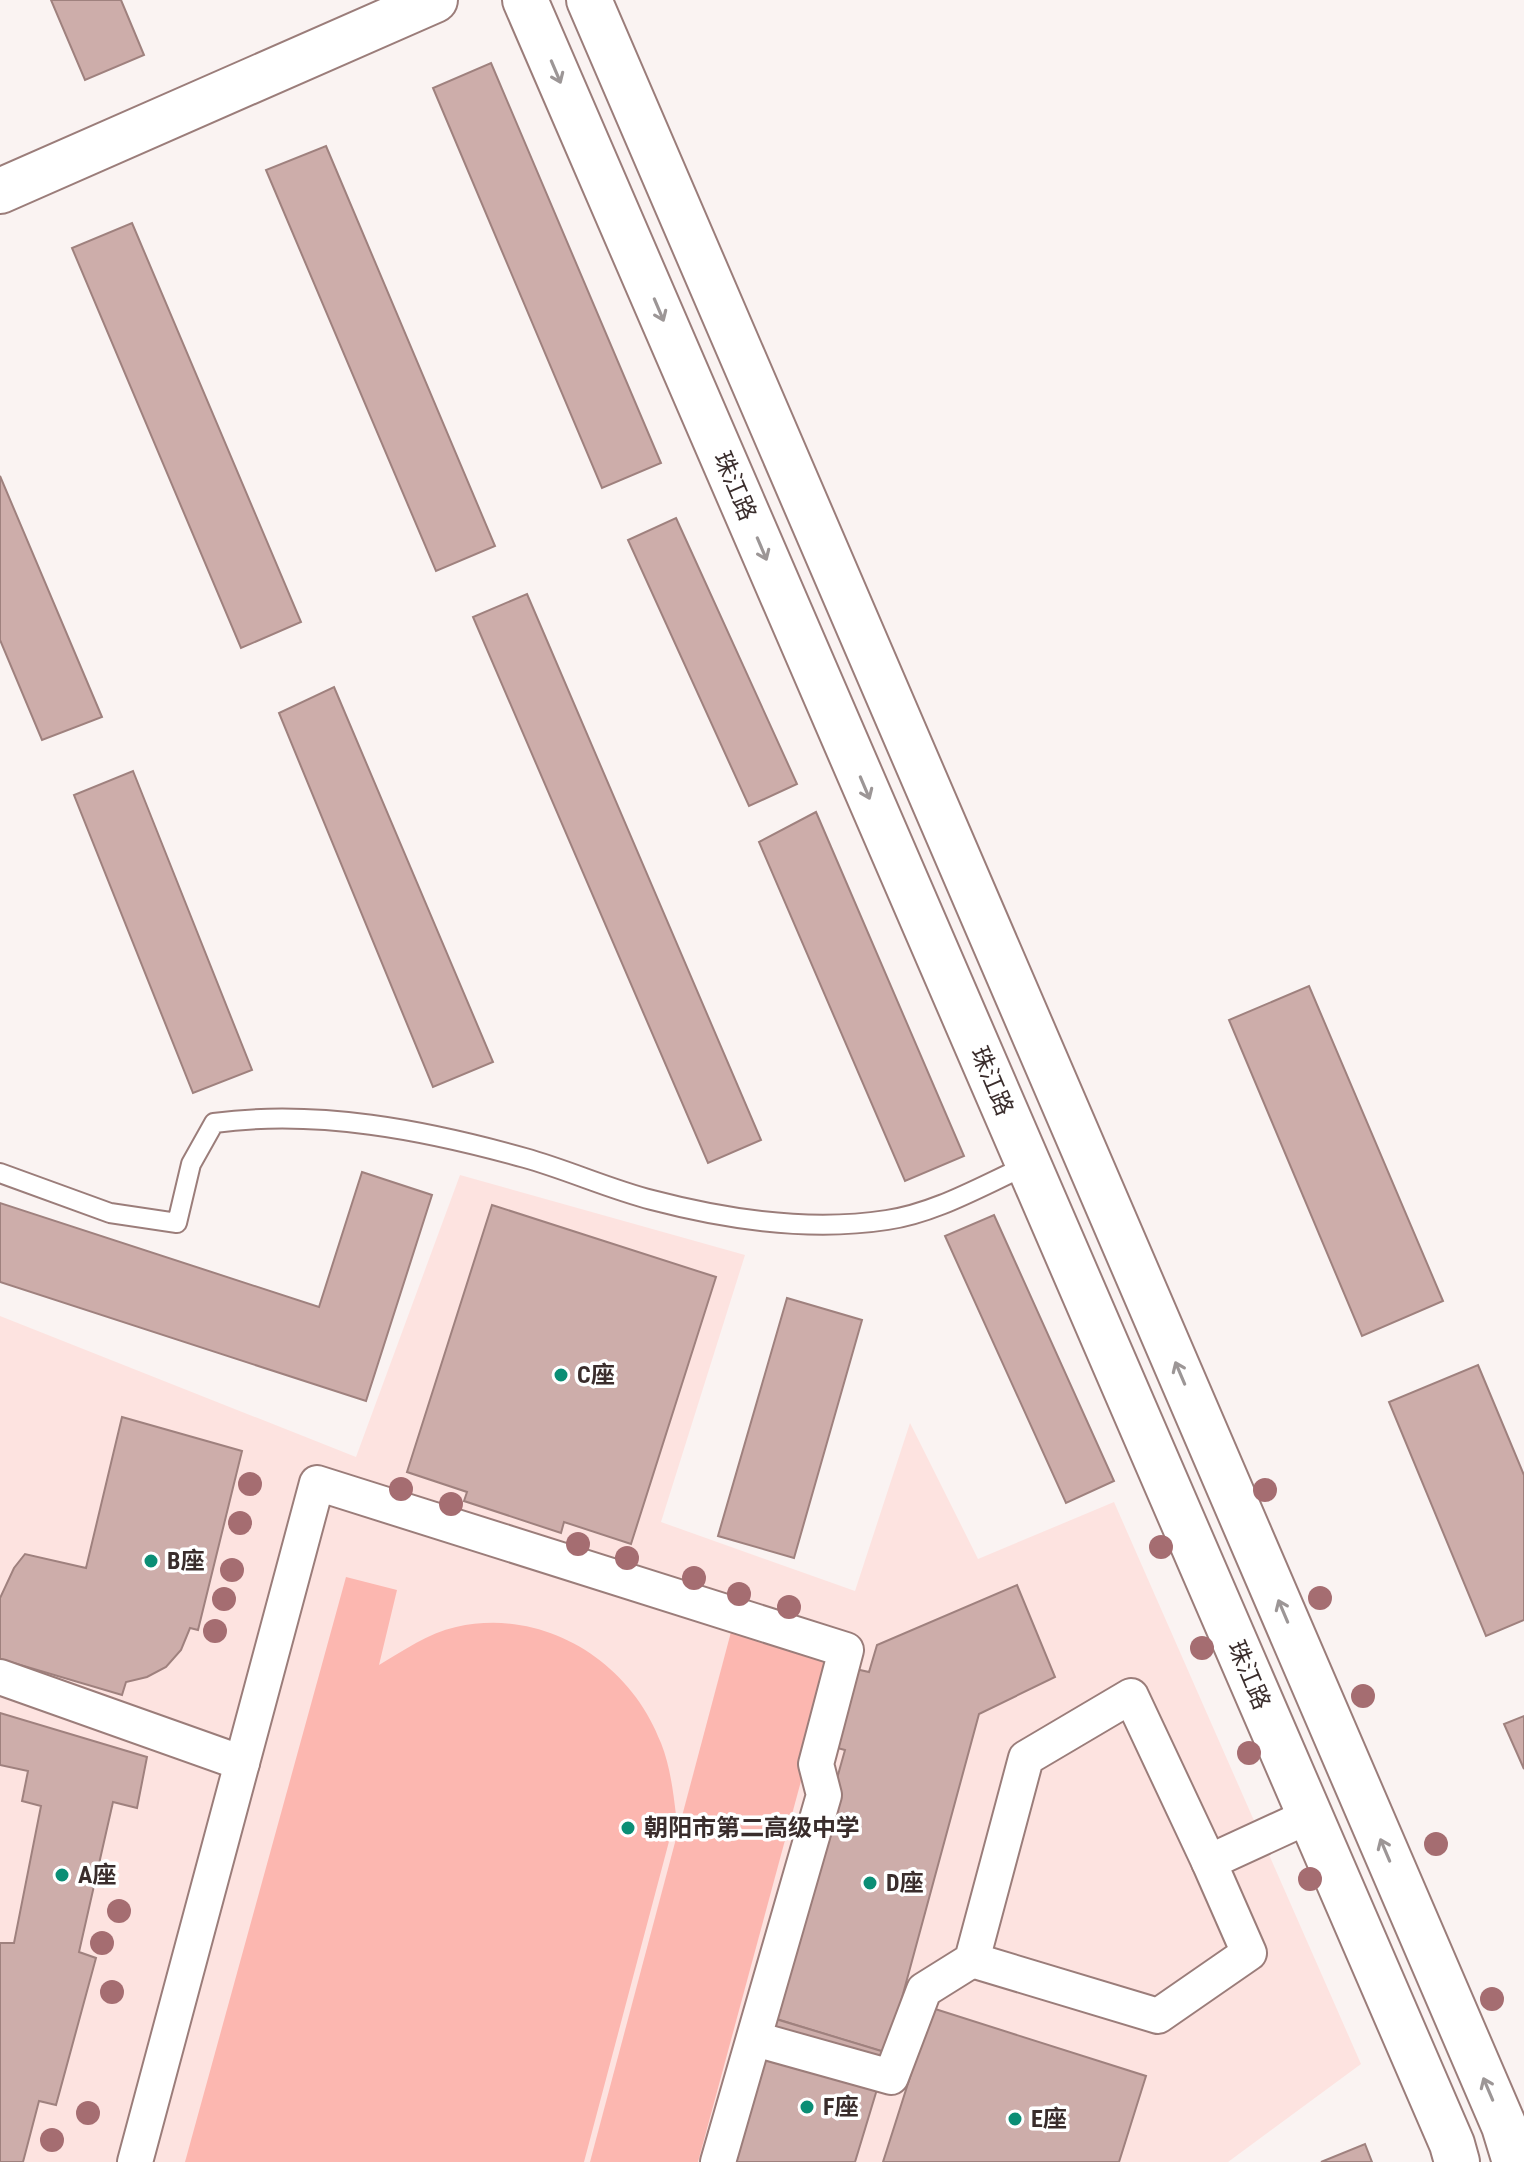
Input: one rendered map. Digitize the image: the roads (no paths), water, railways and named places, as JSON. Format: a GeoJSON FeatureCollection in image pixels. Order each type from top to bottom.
{"type":"FeatureCollection","features":[{"type":"Feature","properties":{"kind":"main road"},"geometry":{"type":"LineString","coordinates":[[0,191],[435,0]]}},
{"type":"Feature","properties":{"kind":"main road","name":"珠江路"},"geometry":{"type":"LineString","coordinates":[[525,0],[1446,2130],[1457,2162]]}},
{"type":"Feature","properties":{"kind":"main road"},"geometry":{"type":"LineString","coordinates":[[589,0],[1516,2158]]}},
{"type":"Feature","properties":{"kind":"street"},"geometry":{"type":"LineString","coordinates":[[135,2162],[317,1483],[846,1650],[816,1764],[824,1795],[718,2162]]}},
{"type":"Feature","properties":{"kind":"street"},"geometry":{"type":"LineString","coordinates":[[0,1677],[242,1763]]}},
{"type":"Feature","properties":{"kind":"street"},"geometry":{"type":"LineString","coordinates":[[755,2039],[891,2077],[924,1990],[972,1960],[1026,1758],[1131,1696],[1249,1953],[1158,2016],[972,1960]]}},
{"type":"Feature","properties":{"kind":"street"},"geometry":{"type":"LineString","coordinates":[[1209,1862],[1309,1816]]}},
{"type":"Feature","properties":{"kind":"lane"},"geometry":{"type":"LineString","coordinates":[[0,1173],[110,1213],[177,1223],[191,1164],[214,1123],[257,1117],[420,1132],[527,1159],[651,1200],[758,1222],[831,1225],[888,1220],[930,1209],[1028,1165]]}},
{"type":"Feature","properties":{"kind":"place","name":"C座"},"geometry":{"type":"Point","coordinates":[561,1375]}},
{"type":"Feature","properties":{"kind":"place","name":"B座"},"geometry":{"type":"Point","coordinates":[151,1561]}},
{"type":"Feature","properties":{"kind":"place","name":"朝阳市第二高级中学"},"geometry":{"type":"Point","coordinates":[628,1828]}},
{"type":"Feature","properties":{"kind":"place","name":"A座"},"geometry":{"type":"Point","coordinates":[62,1875]}},
{"type":"Feature","properties":{"kind":"place","name":"D座"},"geometry":{"type":"Point","coordinates":[870,1883]}},
{"type":"Feature","properties":{"kind":"place","name":"F座"},"geometry":{"type":"Point","coordinates":[807,2107]}},
{"type":"Feature","properties":{"kind":"place","name":"E座"},"geometry":{"type":"Point","coordinates":[1015,2119]}}]}
